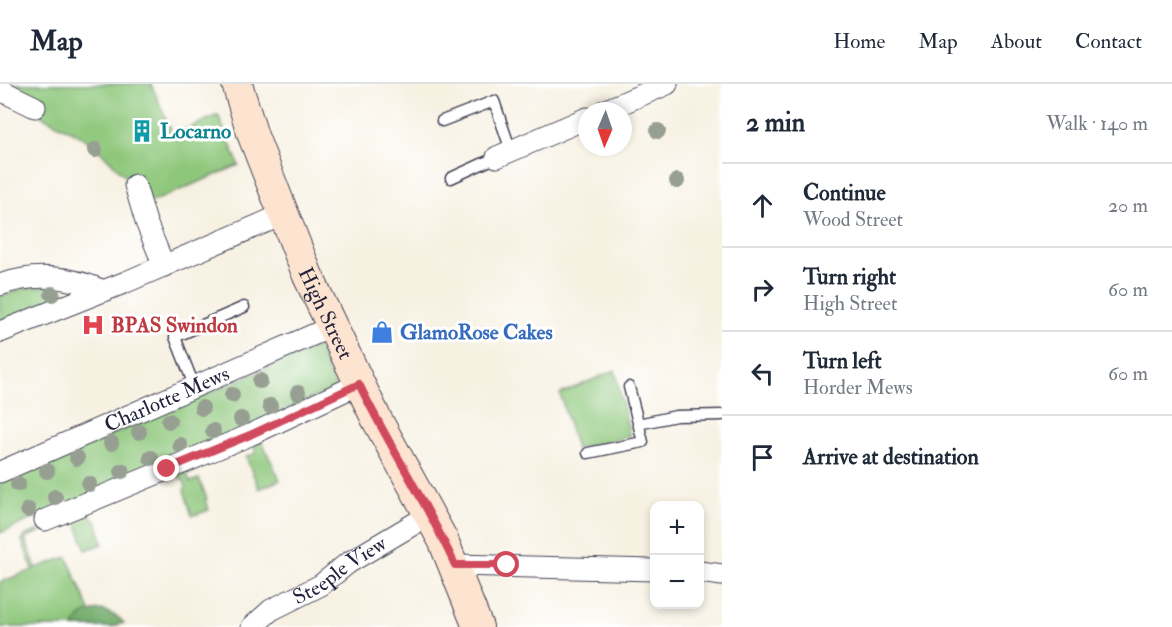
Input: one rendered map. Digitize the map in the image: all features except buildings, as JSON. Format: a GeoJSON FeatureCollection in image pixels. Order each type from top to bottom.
{"type":"FeatureCollection","features":[{"type":"Feature","properties":{"kind":"main road","name":"High Street"},"geometry":{"type":"LineString","coordinates":[[237,84],[282,215],[331,327],[455,565],[478,627]]}},
{"type":"Feature","properties":{"kind":"street"},"geometry":{"type":"LineString","coordinates":[[625,102],[667,84]]}},
{"type":"Feature","properties":{"kind":"street"},"geometry":{"type":"LineString","coordinates":[[0,90],[35,107]]}},
{"type":"Feature","properties":{"kind":"street"},"geometry":{"type":"LineString","coordinates":[[504,154],[578,122]]}},
{"type":"Feature","properties":{"kind":"street"},"geometry":{"type":"LineString","coordinates":[[135,185],[149,231],[164,266]]}},
{"type":"Feature","properties":{"kind":"street"},"geometry":{"type":"LineString","coordinates":[[0,332],[104,291],[282,215]]}},
{"type":"Feature","properties":{"kind":"street"},"geometry":{"type":"LineString","coordinates":[[0,285],[18,279],[57,277],[88,284],[104,291]]}},
{"type":"Feature","properties":{"kind":"street","name":"Charlotte Mews"},"geometry":{"type":"LineString","coordinates":[[0,472],[331,327]]}},
{"type":"Feature","properties":{"kind":"street"},"geometry":{"type":"LineString","coordinates":[[45,520],[250,435],[359,384]]}},
{"type":"Feature","properties":{"kind":"street","name":"Steeple View"},"geometry":{"type":"LineString","coordinates":[[252,627],[271,610],[321,585],[348,563],[429,515]]}},
{"type":"Feature","properties":{"kind":"street"},"geometry":{"type":"LineString","coordinates":[[455,565],[650,570]]}},
{"type":"Feature","properties":{"kind":"street"},"geometry":{"type":"LineString","coordinates":[[704,573],[722,575]]}},
{"type":"Feature","properties":{"kind":"lane"},"geometry":{"type":"LineString","coordinates":[[442,121],[494,101],[504,154],[451,178]]}},
{"type":"Feature","properties":{"kind":"lane"},"geometry":{"type":"LineString","coordinates":[[195,388],[175,338],[244,307]]}},
{"type":"Feature","properties":{"kind":"lane"},"geometry":{"type":"LineString","coordinates":[[588,453],[643,442],[628,387]]}},
{"type":"Feature","properties":{"kind":"lane"},"geometry":{"type":"LineString","coordinates":[[638,424],[676,416],[722,415]]}},
{"type":"Feature","properties":{"kind":"green space"},"geometry":{"type":"Polygon","coordinates":[[[0,84],[151,84],[173,135],[218,115],[239,165],[147,204],[130,181],[98,149],[80,136],[36,113],[0,84]]]}},
{"type":"Feature","properties":{"kind":"green space"},"geometry":{"type":"Polygon","coordinates":[[[47,286],[63,289],[68,294],[0,322],[0,297],[24,288],[47,286]]]}},
{"type":"Feature","properties":{"kind":"green space"},"geometry":{"type":"Polygon","coordinates":[[[317,347],[336,388],[0,533],[0,482],[317,347]]]}},
{"type":"Feature","properties":{"kind":"green space"},"geometry":{"type":"Polygon","coordinates":[[[615,370],[630,436],[576,449],[560,394],[615,370]]]}},
{"type":"Feature","properties":{"kind":"green space"},"geometry":{"type":"Polygon","coordinates":[[[261,440],[280,480],[259,489],[246,457],[256,453],[253,445],[261,440]]]}},
{"type":"Feature","properties":{"kind":"green space"},"geometry":{"type":"Polygon","coordinates":[[[199,469],[187,474],[190,482],[199,479],[209,510],[192,516],[184,490],[186,487],[178,472],[199,469]]]}},
{"type":"Feature","properties":{"kind":"green space"},"geometry":{"type":"Polygon","coordinates":[[[90,512],[92,519],[96,521],[103,544],[86,550],[75,519],[60,525],[90,512]]]}},
{"type":"Feature","properties":{"kind":"green space"},"geometry":{"type":"Polygon","coordinates":[[[39,530],[40,532],[25,538],[36,568],[67,557],[97,627],[0,627],[0,582],[33,570],[22,541],[26,535],[39,530]]]}},
{"type":"Feature","properties":{"kind":"green space"},"geometry":{"type":"Polygon","coordinates":[[[103,610],[118,617],[124,623],[112,627],[74,627],[85,614],[103,610]]]}},
{"type":"Feature","properties":{"kind":"place","name":"Locarno"},"geometry":{"type":"Point","coordinates":[142,131]}},
{"type":"Feature","properties":{"kind":"place","name":"BPAS Swindon"},"geometry":{"type":"Point","coordinates":[93,325]}},
{"type":"Feature","properties":{"kind":"place","name":"GlamoRose Cakes"},"geometry":{"type":"Point","coordinates":[382,332]}},
{"type":"Feature","properties":{"kind":"route"},"geometry":{"type":"LineString","coordinates":[[167,469],[282,421],[359,384],[455,565],[507,565]]}}]}
